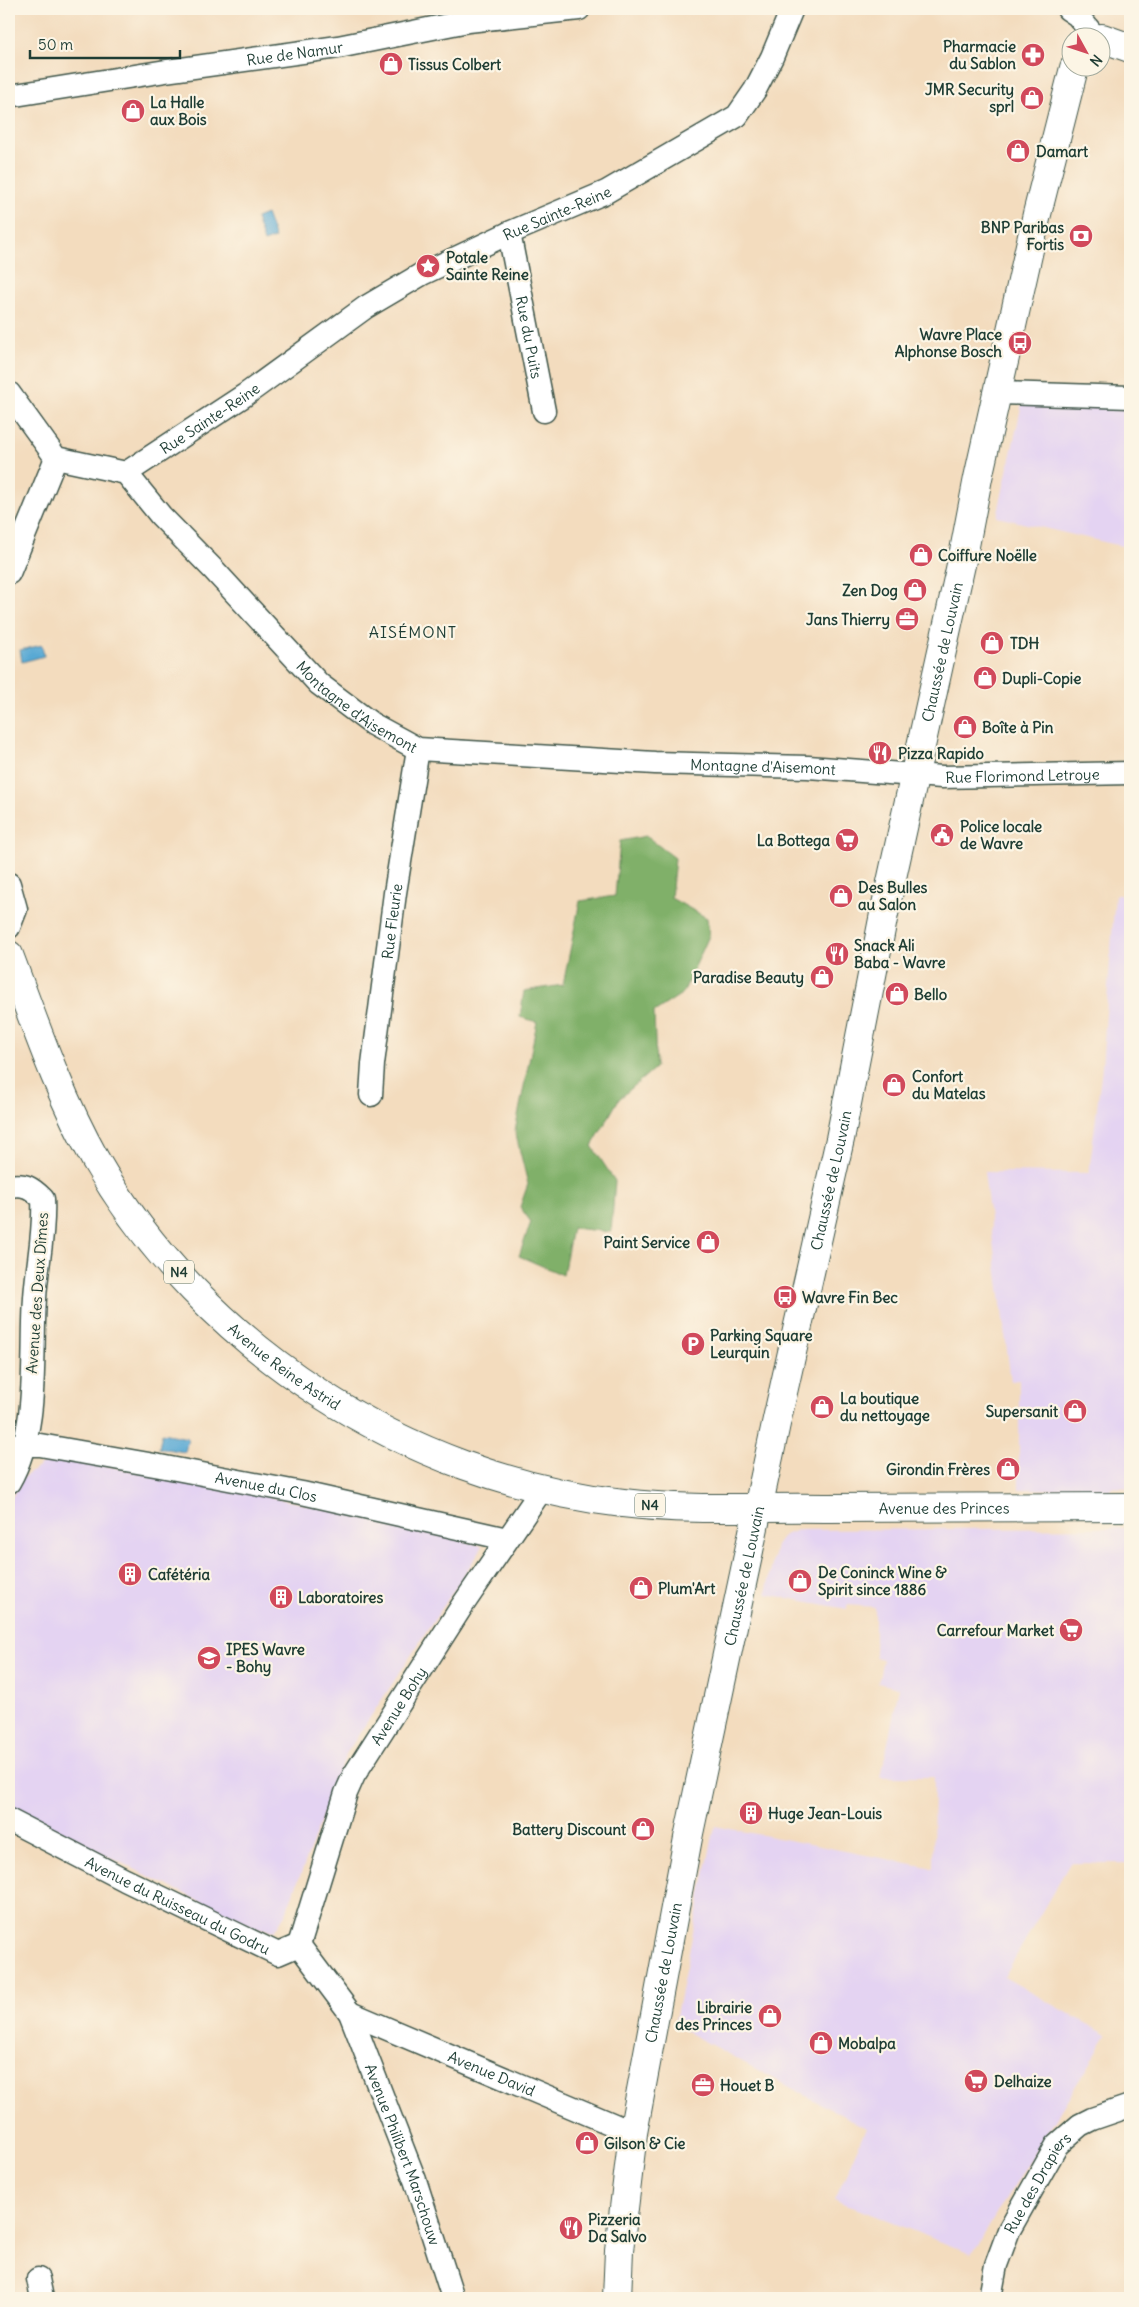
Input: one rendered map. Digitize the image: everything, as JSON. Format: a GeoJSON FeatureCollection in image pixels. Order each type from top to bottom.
{"type":"FeatureCollection","features":[{"type":"Feature","properties":{"kind":"main road"},"geometry":{"type":"LineString","coordinates":[[1112,42],[1130,48]]}},
{"type":"Feature","properties":{"kind":"main road","name":"Chaussée de Louvain"},"geometry":{"type":"LineString","coordinates":[[617,2298],[619,2250],[633,2133],[688,1838],[840,1140],[884,914],[1037,214],[1071,78]]}},
{"type":"Feature","properties":{"kind":"main road","name":"Avenue Reine Astrid"},"geometry":{"type":"LineString","coordinates":[[9,955],[45,1052],[95,1159],[138,1225],[216,1315],[299,1382],[378,1428],[477,1471],[542,1489],[621,1503],[701,1509],[759,1509]]}},
{"type":"Feature","properties":{"kind":"main road","name":"Avenue des Princes"},"geometry":{"type":"LineString","coordinates":[[759,1509],[1130,1507]]}},
{"type":"Feature","properties":{"kind":"street","name":"Rue de Namur"},"geometry":{"type":"LineString","coordinates":[[9,96],[166,71],[338,47],[468,21],[579,9]]}},
{"type":"Feature","properties":{"kind":"street","name":"Rue Sainte-Reine"},"geometry":{"type":"LineString","coordinates":[[126,473],[245,395],[366,306],[422,274],[509,233],[606,192],[737,116],[755,90],[772,57],[792,9]]}},
{"type":"Feature","properties":{"kind":"street"},"geometry":{"type":"LineString","coordinates":[[1068,9],[1086,28]]}},
{"type":"Feature","properties":{"kind":"street","name":"Rue du Puits"},"geometry":{"type":"LineString","coordinates":[[509,233],[544,411]]}},
{"type":"Feature","properties":{"kind":"street"},"geometry":{"type":"LineString","coordinates":[[9,393],[56,458],[126,473]]}},
{"type":"Feature","properties":{"kind":"street"},"geometry":{"type":"LineString","coordinates":[[998,393],[1130,397]]}},
{"type":"Feature","properties":{"kind":"street"},"geometry":{"type":"LineString","coordinates":[[9,573],[56,458]]}},
{"type":"Feature","properties":{"kind":"street","name":"Montagne d'Aisemont"},"geometry":{"type":"LineString","coordinates":[[126,473],[161,516],[213,568],[319,684],[372,724],[418,749],[655,763],[808,768],[915,775]]}},
{"type":"Feature","properties":{"kind":"street","name":"Rue Fleurie"},"geometry":{"type":"LineString","coordinates":[[371,1096],[372,1064],[395,893],[418,749]]}},
{"type":"Feature","properties":{"kind":"street","name":"Rue Florimond Letroye"},"geometry":{"type":"LineString","coordinates":[[915,775],[942,777],[1130,773]]}},
{"type":"Feature","properties":{"kind":"street"},"geometry":{"type":"LineString","coordinates":[[9,884],[16,909],[9,928]]}},
{"type":"Feature","properties":{"kind":"street","name":"Avenue des Deux Dîmes"},"geometry":{"type":"LineString","coordinates":[[9,1186],[18,1184],[31,1187],[43,1199],[45,1225],[35,1296],[31,1394],[9,1482]]}},
{"type":"Feature","properties":{"kind":"street","name":"Avenue du Clos"},"geometry":{"type":"LineString","coordinates":[[17,1446],[40,1445],[302,1493],[507,1539]]}},
{"type":"Feature","properties":{"kind":"street","name":"Avenue Bohy"},"geometry":{"type":"LineString","coordinates":[[299,1945],[331,1839],[354,1774],[507,1539],[542,1489]]}},
{"type":"Feature","properties":{"kind":"street","name":"Avenue du Ruisseau du Godru"},"geometry":{"type":"LineString","coordinates":[[9,1820],[125,1880],[278,1954],[299,1945]]}},
{"type":"Feature","properties":{"kind":"street"},"geometry":{"type":"LineString","coordinates":[[299,1945],[350,2013]]}},
{"type":"Feature","properties":{"kind":"street","name":"Avenue David"},"geometry":{"type":"LineString","coordinates":[[350,2013],[633,2133]]}},
{"type":"Feature","properties":{"kind":"street","name":"Avenue Philibert Marschouw"},"geometry":{"type":"LineString","coordinates":[[350,2013],[415,2180],[453,2298]]}},
{"type":"Feature","properties":{"kind":"street","name":"Rue des Drapiers"},"geometry":{"type":"LineString","coordinates":[[990,2298],[996,2265],[1009,2230],[1057,2145],[1080,2125],[1104,2113],[1130,2106]]}},
{"type":"Feature","properties":{"kind":"shaded area"},"geometry":{"type":"Polygon","coordinates":[[[1023,399],[1130,402],[1130,548],[997,517],[1023,399]]]}},
{"type":"Feature","properties":{"kind":"shaded area"},"geometry":{"type":"Polygon","coordinates":[[[1115,895],[1130,895],[1130,1488],[1111,1487],[1110,1490],[1019,1489],[1019,1380],[1011,1381],[984,1172],[1089,1173],[1102,1067],[1115,895]]]}},
{"type":"Feature","properties":{"kind":"shaded area","name":"IPES Wavre - Bohy"},"geometry":{"type":"Polygon","coordinates":[[[53,1456],[247,1492],[432,1532],[483,1546],[346,1754],[286,1913],[274,1931],[253,1927],[9,1808],[9,1503],[23,1478],[53,1456]]]}},
{"type":"Feature","properties":{"kind":"shaded area"},"geometry":{"type":"Polygon","coordinates":[[[1130,1528],[1130,1863],[1070,1863],[1004,1977],[1107,2035],[972,2254],[835,2200],[866,2128],[674,2025],[715,1826],[933,1868],[934,1777],[881,1777],[899,1688],[878,1683],[883,1659],[875,1657],[875,1607],[847,1605],[847,1609],[766,1594],[776,1546],[784,1535],[798,1530],[1130,1528]]]}},
{"type":"Feature","properties":{"kind":"green space"},"geometry":{"type":"Polygon","coordinates":[[[646,836],[675,858],[671,898],[707,918],[709,936],[683,993],[654,1012],[656,1067],[619,1099],[592,1146],[615,1181],[611,1232],[572,1228],[563,1275],[519,1256],[531,1222],[520,1207],[528,1184],[515,1131],[537,1022],[520,1017],[524,991],[563,985],[580,901],[615,896],[620,841],[646,836]]]}},
{"type":"Feature","properties":{"kind":"water"},"geometry":{"type":"Polygon","coordinates":[[[266,214],[275,238],[264,242],[256,218],[266,214]]]}},
{"type":"Feature","properties":{"kind":"water"},"geometry":{"type":"Polygon","coordinates":[[[42,645],[44,656],[22,662],[20,650],[42,645]]]}},
{"type":"Feature","properties":{"kind":"water"},"geometry":{"type":"Polygon","coordinates":[[[162,1433],[188,1438],[185,1452],[159,1448],[162,1433]]]}},
{"type":"Feature","properties":{"kind":"place","name":"Pharmacie du Sablon"},"geometry":{"type":"Point","coordinates":[1033,55]}},
{"type":"Feature","properties":{"kind":"place","name":"Tissus Colbert"},"geometry":{"type":"Point","coordinates":[391,64]}},
{"type":"Feature","properties":{"kind":"place","name":"JMR Security sprl"},"geometry":{"type":"Point","coordinates":[1032,98]}},
{"type":"Feature","properties":{"kind":"place","name":"La Halle aux Bois"},"geometry":{"type":"Point","coordinates":[133,111]}},
{"type":"Feature","properties":{"kind":"place","name":"Damart"},"geometry":{"type":"Point","coordinates":[1018,151]}},
{"type":"Feature","properties":{"kind":"place","name":"BNP Paribas Fortis"},"geometry":{"type":"Point","coordinates":[1081,236]}},
{"type":"Feature","properties":{"kind":"place","name":"Potale Sainte Reine"},"geometry":{"type":"Point","coordinates":[428,266]}},
{"type":"Feature","properties":{"kind":"place","name":"Wavre Place Alphonse Bosch"},"geometry":{"type":"Point","coordinates":[1020,343]}},
{"type":"Feature","properties":{"kind":"place","name":"Coiffure Noëlle"},"geometry":{"type":"Point","coordinates":[921,555]}},
{"type":"Feature","properties":{"kind":"place","name":"Zen Dog"},"geometry":{"type":"Point","coordinates":[915,590]}},
{"type":"Feature","properties":{"kind":"place","name":"Jans Thierry"},"geometry":{"type":"Point","coordinates":[907,619]}},
{"type":"Feature","properties":{"kind":"place","name":"TDH"},"geometry":{"type":"Point","coordinates":[992,643]}},
{"type":"Feature","properties":{"kind":"place","name":"Dupli-Copie"},"geometry":{"type":"Point","coordinates":[985,678]}},
{"type":"Feature","properties":{"kind":"place","name":"Boîte à Pin"},"geometry":{"type":"Point","coordinates":[965,727]}},
{"type":"Feature","properties":{"kind":"place","name":"Pizza Rapido"},"geometry":{"type":"Point","coordinates":[880,753]}},
{"type":"Feature","properties":{"kind":"place","name":"Police locale de Wavre"},"geometry":{"type":"Point","coordinates":[942,835]}},
{"type":"Feature","properties":{"kind":"place","name":"La Bottega"},"geometry":{"type":"Point","coordinates":[847,840]}},
{"type":"Feature","properties":{"kind":"place","name":"Des Bulles au Salon"},"geometry":{"type":"Point","coordinates":[841,896]}},
{"type":"Feature","properties":{"kind":"place","name":"Snack Ali Baba - Wavre"},"geometry":{"type":"Point","coordinates":[837,954]}},
{"type":"Feature","properties":{"kind":"place","name":"Paradise Beauty"},"geometry":{"type":"Point","coordinates":[822,977]}},
{"type":"Feature","properties":{"kind":"place","name":"Bello"},"geometry":{"type":"Point","coordinates":[897,994]}},
{"type":"Feature","properties":{"kind":"place","name":"Confort du Matelas"},"geometry":{"type":"Point","coordinates":[894,1085]}},
{"type":"Feature","properties":{"kind":"place","name":"Paint Service"},"geometry":{"type":"Point","coordinates":[708,1242]}},
{"type":"Feature","properties":{"kind":"place","name":"Wavre Fin Bec"},"geometry":{"type":"Point","coordinates":[785,1297]}},
{"type":"Feature","properties":{"kind":"place","name":"Parking Square Leurquin"},"geometry":{"type":"Point","coordinates":[693,1344]}},
{"type":"Feature","properties":{"kind":"place","name":"La boutique du nettoyage"},"geometry":{"type":"Point","coordinates":[822,1407]}},
{"type":"Feature","properties":{"kind":"place","name":"Supersanit"},"geometry":{"type":"Point","coordinates":[1075,1411]}},
{"type":"Feature","properties":{"kind":"place","name":"Girondin Frères"},"geometry":{"type":"Point","coordinates":[1008,1469]}},
{"type":"Feature","properties":{"kind":"place","name":"Cafétéria"},"geometry":{"type":"Point","coordinates":[130,1574]}},
{"type":"Feature","properties":{"kind":"place","name":"De Coninck Wine & Spirit since 1886"},"geometry":{"type":"Point","coordinates":[800,1581]}},
{"type":"Feature","properties":{"kind":"place","name":"Plum'Art"},"geometry":{"type":"Point","coordinates":[641,1588]}},
{"type":"Feature","properties":{"kind":"place","name":"Laboratoires"},"geometry":{"type":"Point","coordinates":[281,1597]}},
{"type":"Feature","properties":{"kind":"place","name":"Carrefour Market"},"geometry":{"type":"Point","coordinates":[1071,1630]}},
{"type":"Feature","properties":{"kind":"place","name":"IPES Wavre - Bohy"},"geometry":{"type":"Point","coordinates":[209,1658]}},
{"type":"Feature","properties":{"kind":"place","name":"Huge Jean-Louis"},"geometry":{"type":"Point","coordinates":[751,1813]}},
{"type":"Feature","properties":{"kind":"place","name":"Battery Discount"},"geometry":{"type":"Point","coordinates":[643,1829]}},
{"type":"Feature","properties":{"kind":"place","name":"Librairie des Princes"},"geometry":{"type":"Point","coordinates":[770,2016]}},
{"type":"Feature","properties":{"kind":"place","name":"Mobalpa"},"geometry":{"type":"Point","coordinates":[821,2043]}},
{"type":"Feature","properties":{"kind":"place","name":"Delhaize"},"geometry":{"type":"Point","coordinates":[976,2081]}},
{"type":"Feature","properties":{"kind":"place","name":"Houet B"},"geometry":{"type":"Point","coordinates":[703,2085]}},
{"type":"Feature","properties":{"kind":"place","name":"Gilson & Cie"},"geometry":{"type":"Point","coordinates":[587,2143]}},
{"type":"Feature","properties":{"kind":"place","name":"Pizzeria Da Salvo"},"geometry":{"type":"Point","coordinates":[571,2228]}},
{"type":"Feature","properties":{"kind":"district","name":"AISÉMONT"},"geometry":{"type":"Point","coordinates":[413,632]}}]}
